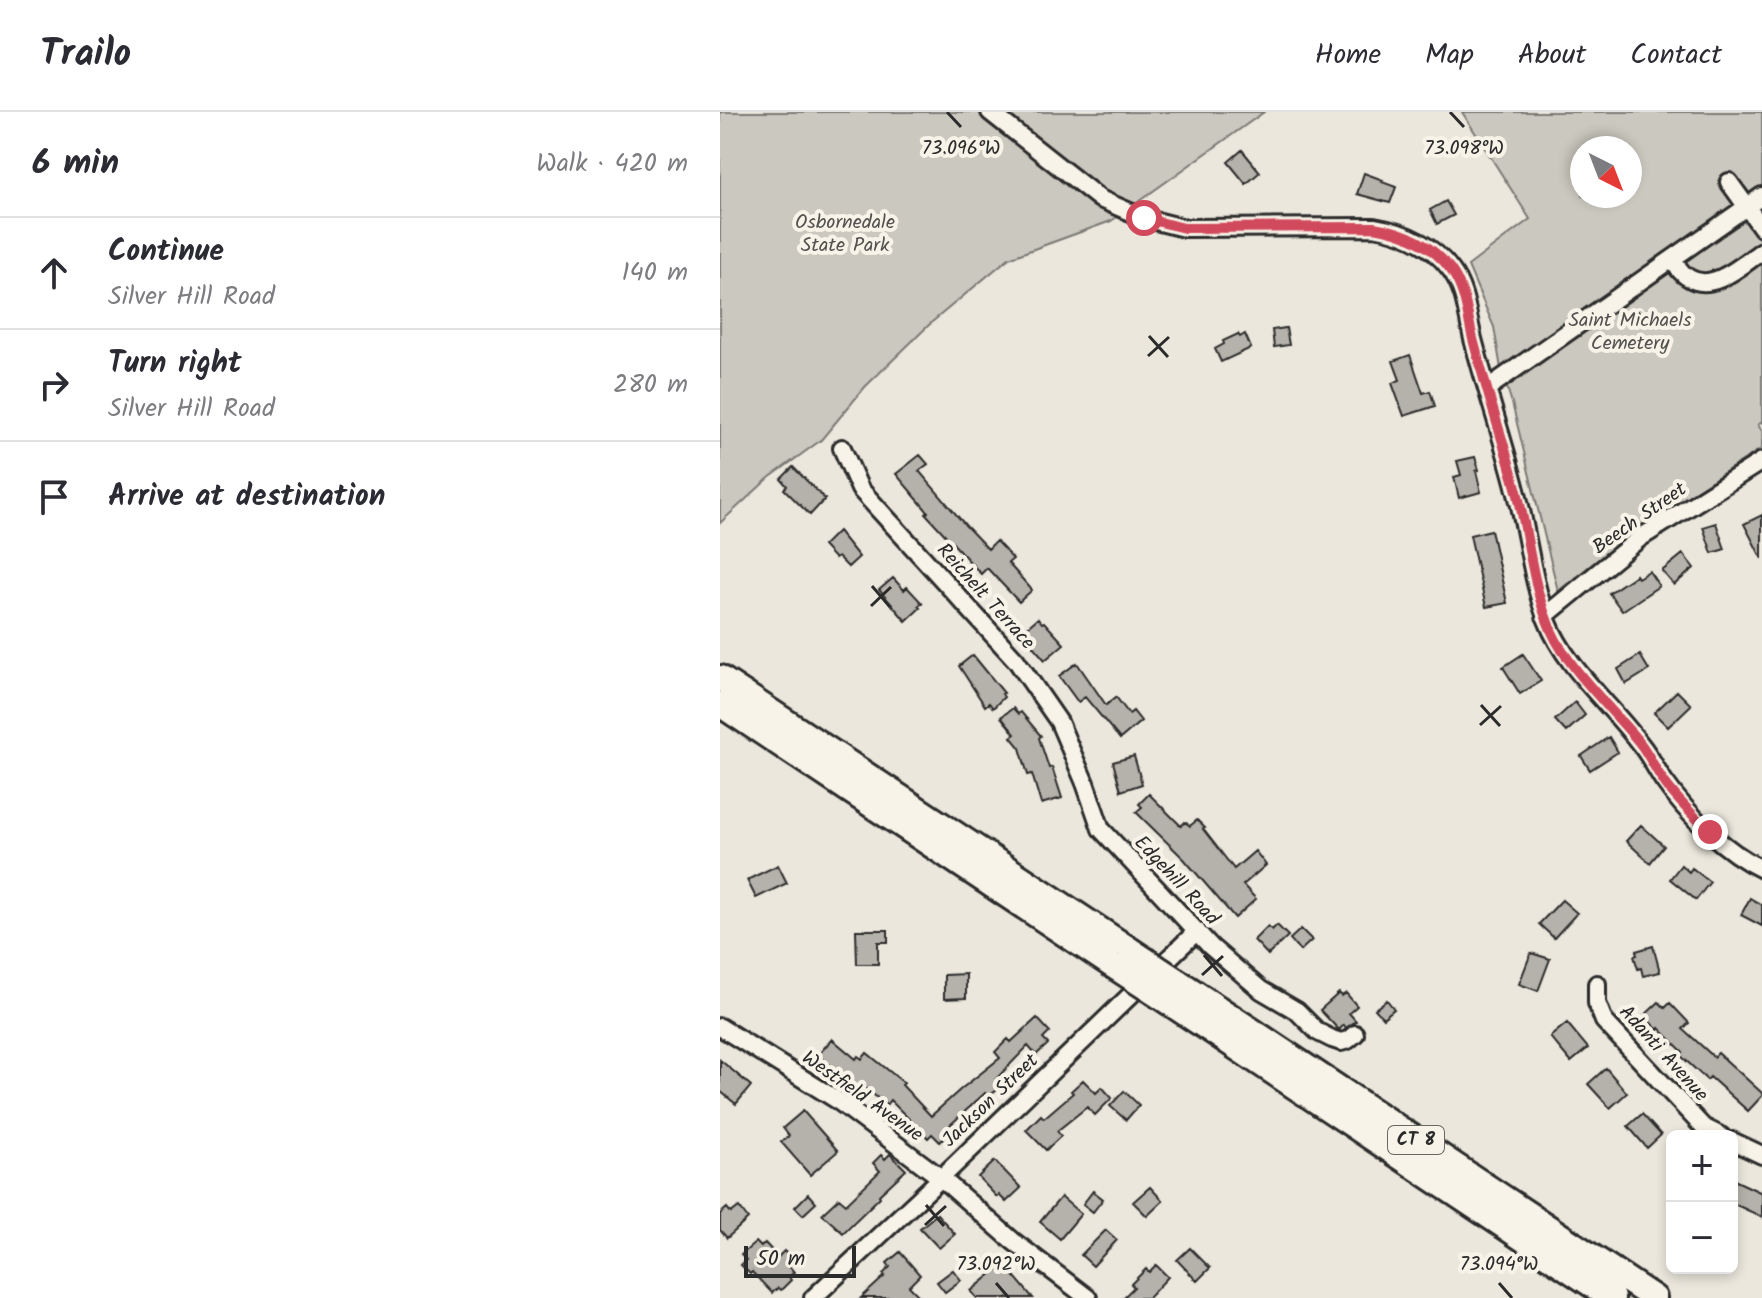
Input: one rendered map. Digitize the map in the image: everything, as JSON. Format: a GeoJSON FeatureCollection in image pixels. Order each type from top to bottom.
{"type":"FeatureCollection","features":[{"type":"Feature","properties":{"kind":"highway","name":"CT 8"},"geometry":{"type":"LineString","coordinates":[[720,678],[1121,958]]}},
{"type":"Feature","properties":{"kind":"highway","name":"CT 8"},"geometry":{"type":"LineString","coordinates":[[720,704],[1654,1298]]}},
{"type":"Feature","properties":{"kind":"highway","name":"CT 8"},"geometry":{"type":"LineString","coordinates":[[1169,989],[1612,1298]]}},
{"type":"Feature","properties":{"kind":"street"},"geometry":{"type":"LineString","coordinates":[[990,112],[1100,199],[1144,218],[1184,228],[1374,227],[1396,231],[1436,253],[1459,282],[1526,529],[1531,566],[1554,636],[1563,652],[1642,746],[1681,802],[1728,849],[1762,869]]}},
{"type":"Feature","properties":{"kind":"street"},"geometry":{"type":"LineString","coordinates":[[1729,182],[1762,228]]}},
{"type":"Feature","properties":{"kind":"street"},"geometry":{"type":"LineString","coordinates":[[1488,388],[1762,196]]}},
{"type":"Feature","properties":{"kind":"street"},"geometry":{"type":"LineString","coordinates":[[1672,259],[1688,278],[1702,282],[1727,275],[1762,251]]}},
{"type":"Feature","properties":{"kind":"street","name":"Reichelt Terrace"},"geometry":{"type":"LineString","coordinates":[[842,448],[860,489],[1016,660],[1059,722],[1085,783]]}},
{"type":"Feature","properties":{"kind":"street","name":"Beech Street"},"geometry":{"type":"LineString","coordinates":[[1545,616],[1640,538],[1762,461]]}},
{"type":"Feature","properties":{"kind":"street","name":"Edgehill Road"},"geometry":{"type":"LineString","coordinates":[[1085,783],[1101,829],[1211,947],[1261,990],[1297,1011],[1318,1032],[1341,1042],[1355,1034]]}},
{"type":"Feature","properties":{"kind":"street","name":"Jackson Street"},"geometry":{"type":"LineString","coordinates":[[813,1298],[1197,931]]}},
{"type":"Feature","properties":{"kind":"street","name":"Adanti Avenue"},"geometry":{"type":"LineString","coordinates":[[1597,984],[1597,1003],[1604,1021],[1709,1130]]}},
{"type":"Feature","properties":{"kind":"street","name":"Westfield Avenue"},"geometry":{"type":"LineString","coordinates":[[720,1027],[837,1100],[941,1178],[1013,1241],[1088,1298]]}},
{"type":"Feature","properties":{"kind":"street"},"geometry":{"type":"LineString","coordinates":[[1738,1144],[1762,1155]]}},
{"type":"Feature","properties":{"kind":"green space","name":"Osbornedale State Park"},"geometry":{"type":"Polygon","coordinates":[[[720,112],[1264,112],[1111,221],[1009,258],[932,322],[865,387],[821,440],[769,478],[720,523],[720,112]]]}},
{"type":"Feature","properties":{"kind":"green space","name":"Saint Michaels Cemetery"},"geometry":{"type":"Polygon","coordinates":[[[1462,112],[1762,112],[1762,422],[1758,425],[1762,431],[1762,448],[1634,531],[1558,591],[1501,369],[1494,327],[1468,266],[1530,219],[1462,112]]]}},
{"type":"Feature","properties":{"kind":"building"},"geometry":{"type":"Polygon","coordinates":[[[1242,150],[1260,172],[1246,184],[1228,162],[1242,150]]]}},
{"type":"Feature","properties":{"kind":"building"},"geometry":{"type":"Polygon","coordinates":[[[1364,173],[1396,187],[1390,203],[1357,194],[1364,173]]]}},
{"type":"Feature","properties":{"kind":"building"},"geometry":{"type":"Polygon","coordinates":[[[1446,201],[1454,215],[1437,224],[1430,210],[1446,201]]]}},
{"type":"Feature","properties":{"kind":"building"},"geometry":{"type":"Polygon","coordinates":[[[1286,328],[1289,345],[1274,347],[1272,330],[1286,328]]]}},
{"type":"Feature","properties":{"kind":"building"},"geometry":{"type":"Polygon","coordinates":[[[1238,334],[1240,337],[1245,334],[1251,348],[1221,362],[1215,349],[1238,334]]]}},
{"type":"Feature","properties":{"kind":"building"},"geometry":{"type":"Polygon","coordinates":[[[1410,355],[1423,393],[1430,391],[1435,406],[1404,416],[1392,383],[1400,380],[1393,361],[1410,355]]]}},
{"type":"Feature","properties":{"kind":"building"},"geometry":{"type":"Polygon","coordinates":[[[920,455],[928,464],[919,471],[966,526],[988,549],[996,541],[1013,559],[1008,563],[1032,590],[1019,602],[987,568],[981,574],[926,514],[928,512],[896,474],[920,455]]]}},
{"type":"Feature","properties":{"kind":"building"},"geometry":{"type":"Polygon","coordinates":[[[1475,457],[1481,492],[1459,498],[1454,477],[1461,475],[1457,461],[1475,457]]]}},
{"type":"Feature","properties":{"kind":"building"},"geometry":{"type":"Polygon","coordinates":[[[793,467],[825,499],[810,515],[784,489],[787,486],[781,479],[793,467]]]}},
{"type":"Feature","properties":{"kind":"building"},"geometry":{"type":"Polygon","coordinates":[[[1762,515],[1762,559],[1744,524],[1762,515]]]}},
{"type":"Feature","properties":{"kind":"building"},"geometry":{"type":"Polygon","coordinates":[[[1716,523],[1725,549],[1712,553],[1703,527],[1716,523]]]}},
{"type":"Feature","properties":{"kind":"building"},"geometry":{"type":"Polygon","coordinates":[[[1491,530],[1507,603],[1486,607],[1470,535],[1491,530]]]}},
{"type":"Feature","properties":{"kind":"building"},"geometry":{"type":"Polygon","coordinates":[[[838,531],[859,557],[848,567],[823,546],[838,531]]]}},
{"type":"Feature","properties":{"kind":"building"},"geometry":{"type":"Polygon","coordinates":[[[1683,554],[1694,568],[1674,585],[1662,571],[1683,554]]]}},
{"type":"Feature","properties":{"kind":"building"},"geometry":{"type":"Polygon","coordinates":[[[1649,571],[1659,586],[1622,611],[1609,593],[1636,575],[1638,578],[1649,571]]]}},
{"type":"Feature","properties":{"kind":"building"},"geometry":{"type":"Polygon","coordinates":[[[893,578],[922,603],[906,621],[879,590],[893,578]]]}},
{"type":"Feature","properties":{"kind":"building"},"geometry":{"type":"Polygon","coordinates":[[[1038,618],[1064,644],[1045,660],[1026,638],[1030,634],[1025,629],[1038,618]]]}},
{"type":"Feature","properties":{"kind":"building"},"geometry":{"type":"Polygon","coordinates":[[[1523,654],[1541,681],[1520,694],[1503,667],[1523,654]]]}},
{"type":"Feature","properties":{"kind":"building"},"geometry":{"type":"Polygon","coordinates":[[[973,655],[1004,693],[993,708],[989,703],[985,706],[959,666],[973,655]]]}},
{"type":"Feature","properties":{"kind":"building"},"geometry":{"type":"Polygon","coordinates":[[[1640,655],[1649,670],[1626,684],[1618,669],[1640,655]]]}},
{"type":"Feature","properties":{"kind":"building"},"geometry":{"type":"Polygon","coordinates":[[[1077,663],[1106,705],[1116,697],[1129,714],[1133,711],[1141,721],[1120,739],[1085,697],[1078,702],[1059,676],[1077,663]]]}},
{"type":"Feature","properties":{"kind":"building"},"geometry":{"type":"Polygon","coordinates":[[[1677,691],[1691,705],[1668,727],[1654,713],[1677,691]]]}},
{"type":"Feature","properties":{"kind":"building"},"geometry":{"type":"Polygon","coordinates":[[[1575,702],[1585,715],[1566,732],[1555,720],[1575,702]]]}},
{"type":"Feature","properties":{"kind":"building"},"geometry":{"type":"Polygon","coordinates":[[[1013,708],[1018,714],[1021,712],[1041,736],[1039,738],[1049,768],[1052,767],[1062,798],[1041,804],[1032,774],[1028,775],[1020,748],[1011,737],[1015,734],[1001,717],[1013,708]]]}},
{"type":"Feature","properties":{"kind":"building"},"geometry":{"type":"Polygon","coordinates":[[[1609,737],[1618,752],[1590,770],[1581,756],[1609,737]]]}},
{"type":"Feature","properties":{"kind":"building"},"geometry":{"type":"Polygon","coordinates":[[[1134,756],[1142,784],[1121,791],[1113,762],[1134,756]]]}},
{"type":"Feature","properties":{"kind":"building"},"geometry":{"type":"Polygon","coordinates":[[[1149,794],[1181,826],[1185,822],[1190,826],[1197,820],[1234,869],[1255,851],[1266,865],[1243,885],[1256,899],[1235,918],[1184,859],[1136,812],[1149,794]]]}},
{"type":"Feature","properties":{"kind":"building"},"geometry":{"type":"Polygon","coordinates":[[[1641,825],[1664,846],[1650,863],[1626,841],[1641,825]]]}},
{"type":"Feature","properties":{"kind":"building"},"geometry":{"type":"Polygon","coordinates":[[[778,865],[787,883],[756,898],[747,880],[778,865]]]}},
{"type":"Feature","properties":{"kind":"building"},"geometry":{"type":"Polygon","coordinates":[[[1681,865],[1689,872],[1692,868],[1710,882],[1696,900],[1670,879],[1681,865]]]}},
{"type":"Feature","properties":{"kind":"building"},"geometry":{"type":"Polygon","coordinates":[[[1750,898],[1762,905],[1762,926],[1741,915],[1750,898]]]}},
{"type":"Feature","properties":{"kind":"building"},"geometry":{"type":"Polygon","coordinates":[[[1562,900],[1577,913],[1554,938],[1539,924],[1562,900]]]}},
{"type":"Feature","properties":{"kind":"building"},"geometry":{"type":"Polygon","coordinates":[[[1277,925],[1288,936],[1268,955],[1254,940],[1268,926],[1272,930],[1277,925]]]}},
{"type":"Feature","properties":{"kind":"building"},"geometry":{"type":"Polygon","coordinates":[[[1301,929],[1312,940],[1300,951],[1290,939],[1301,929]]]}},
{"type":"Feature","properties":{"kind":"building"},"geometry":{"type":"Polygon","coordinates":[[[856,930],[888,930],[888,942],[878,942],[878,964],[857,964],[856,930]]]}},
{"type":"Feature","properties":{"kind":"building"},"geometry":{"type":"Polygon","coordinates":[[[1653,946],[1660,972],[1643,976],[1634,956],[1637,955],[1636,951],[1653,946]]]}},
{"type":"Feature","properties":{"kind":"building"},"geometry":{"type":"Polygon","coordinates":[[[1531,953],[1550,959],[1538,991],[1519,984],[1531,953]]]}},
{"type":"Feature","properties":{"kind":"building"},"geometry":{"type":"Polygon","coordinates":[[[966,974],[966,998],[944,999],[944,975],[966,974]]]}},
{"type":"Feature","properties":{"kind":"building"},"geometry":{"type":"Polygon","coordinates":[[[1339,993],[1342,996],[1346,993],[1357,1006],[1349,1013],[1356,1021],[1339,1030],[1320,1010],[1339,993]]]}},
{"type":"Feature","properties":{"kind":"building"},"geometry":{"type":"Polygon","coordinates":[[[1387,1000],[1394,1009],[1383,1018],[1375,1009],[1387,1000]]]}},
{"type":"Feature","properties":{"kind":"building"},"geometry":{"type":"Polygon","coordinates":[[[1659,1002],[1665,1008],[1670,1003],[1689,1023],[1683,1029],[1714,1057],[1718,1053],[1762,1093],[1748,1111],[1710,1077],[1707,1080],[1680,1055],[1683,1052],[1644,1016],[1659,1002]]]}},
{"type":"Feature","properties":{"kind":"building"},"geometry":{"type":"Polygon","coordinates":[[[1037,1018],[1050,1032],[1043,1039],[1048,1044],[1036,1055],[1028,1046],[996,1079],[1002,1086],[988,1097],[985,1093],[948,1127],[952,1131],[940,1142],[932,1134],[928,1138],[890,1100],[886,1105],[862,1085],[858,1089],[818,1055],[832,1039],[856,1059],[858,1056],[862,1059],[867,1053],[904,1083],[902,1085],[931,1116],[1000,1058],[995,1052],[1008,1039],[1011,1042],[1037,1018]]]}},
{"type":"Feature","properties":{"kind":"building"},"geometry":{"type":"Polygon","coordinates":[[[1567,1023],[1588,1048],[1571,1062],[1550,1037],[1567,1023]]]}},
{"type":"Feature","properties":{"kind":"building"},"geometry":{"type":"Polygon","coordinates":[[[720,1060],[751,1086],[736,1104],[720,1091],[720,1060]]]}},
{"type":"Feature","properties":{"kind":"building"},"geometry":{"type":"Polygon","coordinates":[[[1606,1068],[1627,1093],[1610,1108],[1588,1084],[1606,1068]]]}},
{"type":"Feature","properties":{"kind":"building"},"geometry":{"type":"Polygon","coordinates":[[[1083,1080],[1096,1093],[1102,1087],[1112,1098],[1095,1115],[1087,1107],[1057,1131],[1061,1136],[1046,1150],[1026,1130],[1041,1115],[1044,1118],[1073,1093],[1071,1091],[1083,1080]]]}},
{"type":"Feature","properties":{"kind":"building"},"geometry":{"type":"Polygon","coordinates":[[[1124,1091],[1139,1105],[1126,1120],[1110,1106],[1124,1091]]]}},
{"type":"Feature","properties":{"kind":"building"},"geometry":{"type":"Polygon","coordinates":[[[803,1111],[838,1151],[810,1175],[781,1142],[789,1136],[783,1128],[803,1111]]]}},
{"type":"Feature","properties":{"kind":"building"},"geometry":{"type":"Polygon","coordinates":[[[1642,1114],[1661,1135],[1647,1148],[1628,1126],[1642,1114]]]}},
{"type":"Feature","properties":{"kind":"building"},"geometry":{"type":"Polygon","coordinates":[[[890,1154],[906,1170],[843,1233],[822,1214],[839,1198],[846,1204],[880,1171],[873,1163],[881,1155],[885,1159],[890,1154]]]}},
{"type":"Feature","properties":{"kind":"building"},"geometry":{"type":"Polygon","coordinates":[[[995,1161],[1021,1188],[1006,1202],[978,1177],[995,1161]]]}},
{"type":"Feature","properties":{"kind":"building"},"geometry":{"type":"Polygon","coordinates":[[[1738,1182],[1762,1193],[1762,1217],[1738,1206],[1738,1182]]]}},
{"type":"Feature","properties":{"kind":"building"},"geometry":{"type":"Polygon","coordinates":[[[1150,1187],[1163,1201],[1147,1216],[1133,1202],[1150,1187]]]}},
{"type":"Feature","properties":{"kind":"building"},"geometry":{"type":"Polygon","coordinates":[[[1093,1191],[1103,1199],[1093,1212],[1083,1204],[1093,1191]]]}},
{"type":"Feature","properties":{"kind":"building"},"geometry":{"type":"Polygon","coordinates":[[[808,1194],[816,1203],[803,1215],[795,1207],[808,1194]]]}},
{"type":"Feature","properties":{"kind":"building"},"geometry":{"type":"Polygon","coordinates":[[[1061,1197],[1081,1214],[1060,1239],[1040,1222],[1061,1197]]]}},
{"type":"Feature","properties":{"kind":"building"},"geometry":{"type":"Polygon","coordinates":[[[739,1207],[748,1219],[727,1238],[720,1230],[720,1214],[727,1208],[731,1213],[739,1207]]]}},
{"type":"Feature","properties":{"kind":"building"},"geometry":{"type":"Polygon","coordinates":[[[937,1214],[955,1234],[939,1248],[920,1228],[937,1214]]]}},
{"type":"Feature","properties":{"kind":"building"},"geometry":{"type":"Polygon","coordinates":[[[1106,1230],[1117,1240],[1093,1266],[1081,1255],[1106,1230]]]}},
{"type":"Feature","properties":{"kind":"building"},"geometry":{"type":"Polygon","coordinates":[[[756,1242],[761,1247],[765,1243],[778,1257],[784,1251],[793,1260],[788,1265],[794,1272],[789,1277],[791,1280],[781,1290],[778,1288],[772,1293],[741,1265],[746,1260],[741,1255],[756,1242]]]}},
{"type":"Feature","properties":{"kind":"building"},"geometry":{"type":"Polygon","coordinates":[[[1190,1248],[1210,1268],[1197,1281],[1177,1260],[1190,1248]]]}},
{"type":"Feature","properties":{"kind":"building"},"geometry":{"type":"Polygon","coordinates":[[[900,1252],[920,1275],[909,1286],[921,1298],[861,1298],[885,1276],[883,1274],[890,1267],[887,1263],[900,1252]]]}},
{"type":"Feature","properties":{"kind":"building"},"geometry":{"type":"Polygon","coordinates":[[[1004,1264],[1033,1298],[977,1298],[971,1291],[1004,1264]]]}},
{"type":"Feature","properties":{"kind":"building"},"geometry":{"type":"Polygon","coordinates":[[[1156,1265],[1168,1277],[1148,1298],[1123,1298],[1134,1287],[1131,1284],[1146,1269],[1149,1272],[1156,1265]]]}},
{"type":"Feature","properties":{"kind":"building"},"geometry":{"type":"Polygon","coordinates":[[[953,1270],[961,1280],[945,1292],[937,1282],[953,1270]]]}},
{"type":"Feature","properties":{"kind":"route"},"geometry":{"type":"LineString","coordinates":[[1144,218],[1184,228],[1374,227],[1396,231],[1436,253],[1459,282],[1526,529],[1531,566],[1554,636],[1563,652],[1642,746],[1664,781],[1710,832]]}}]}
